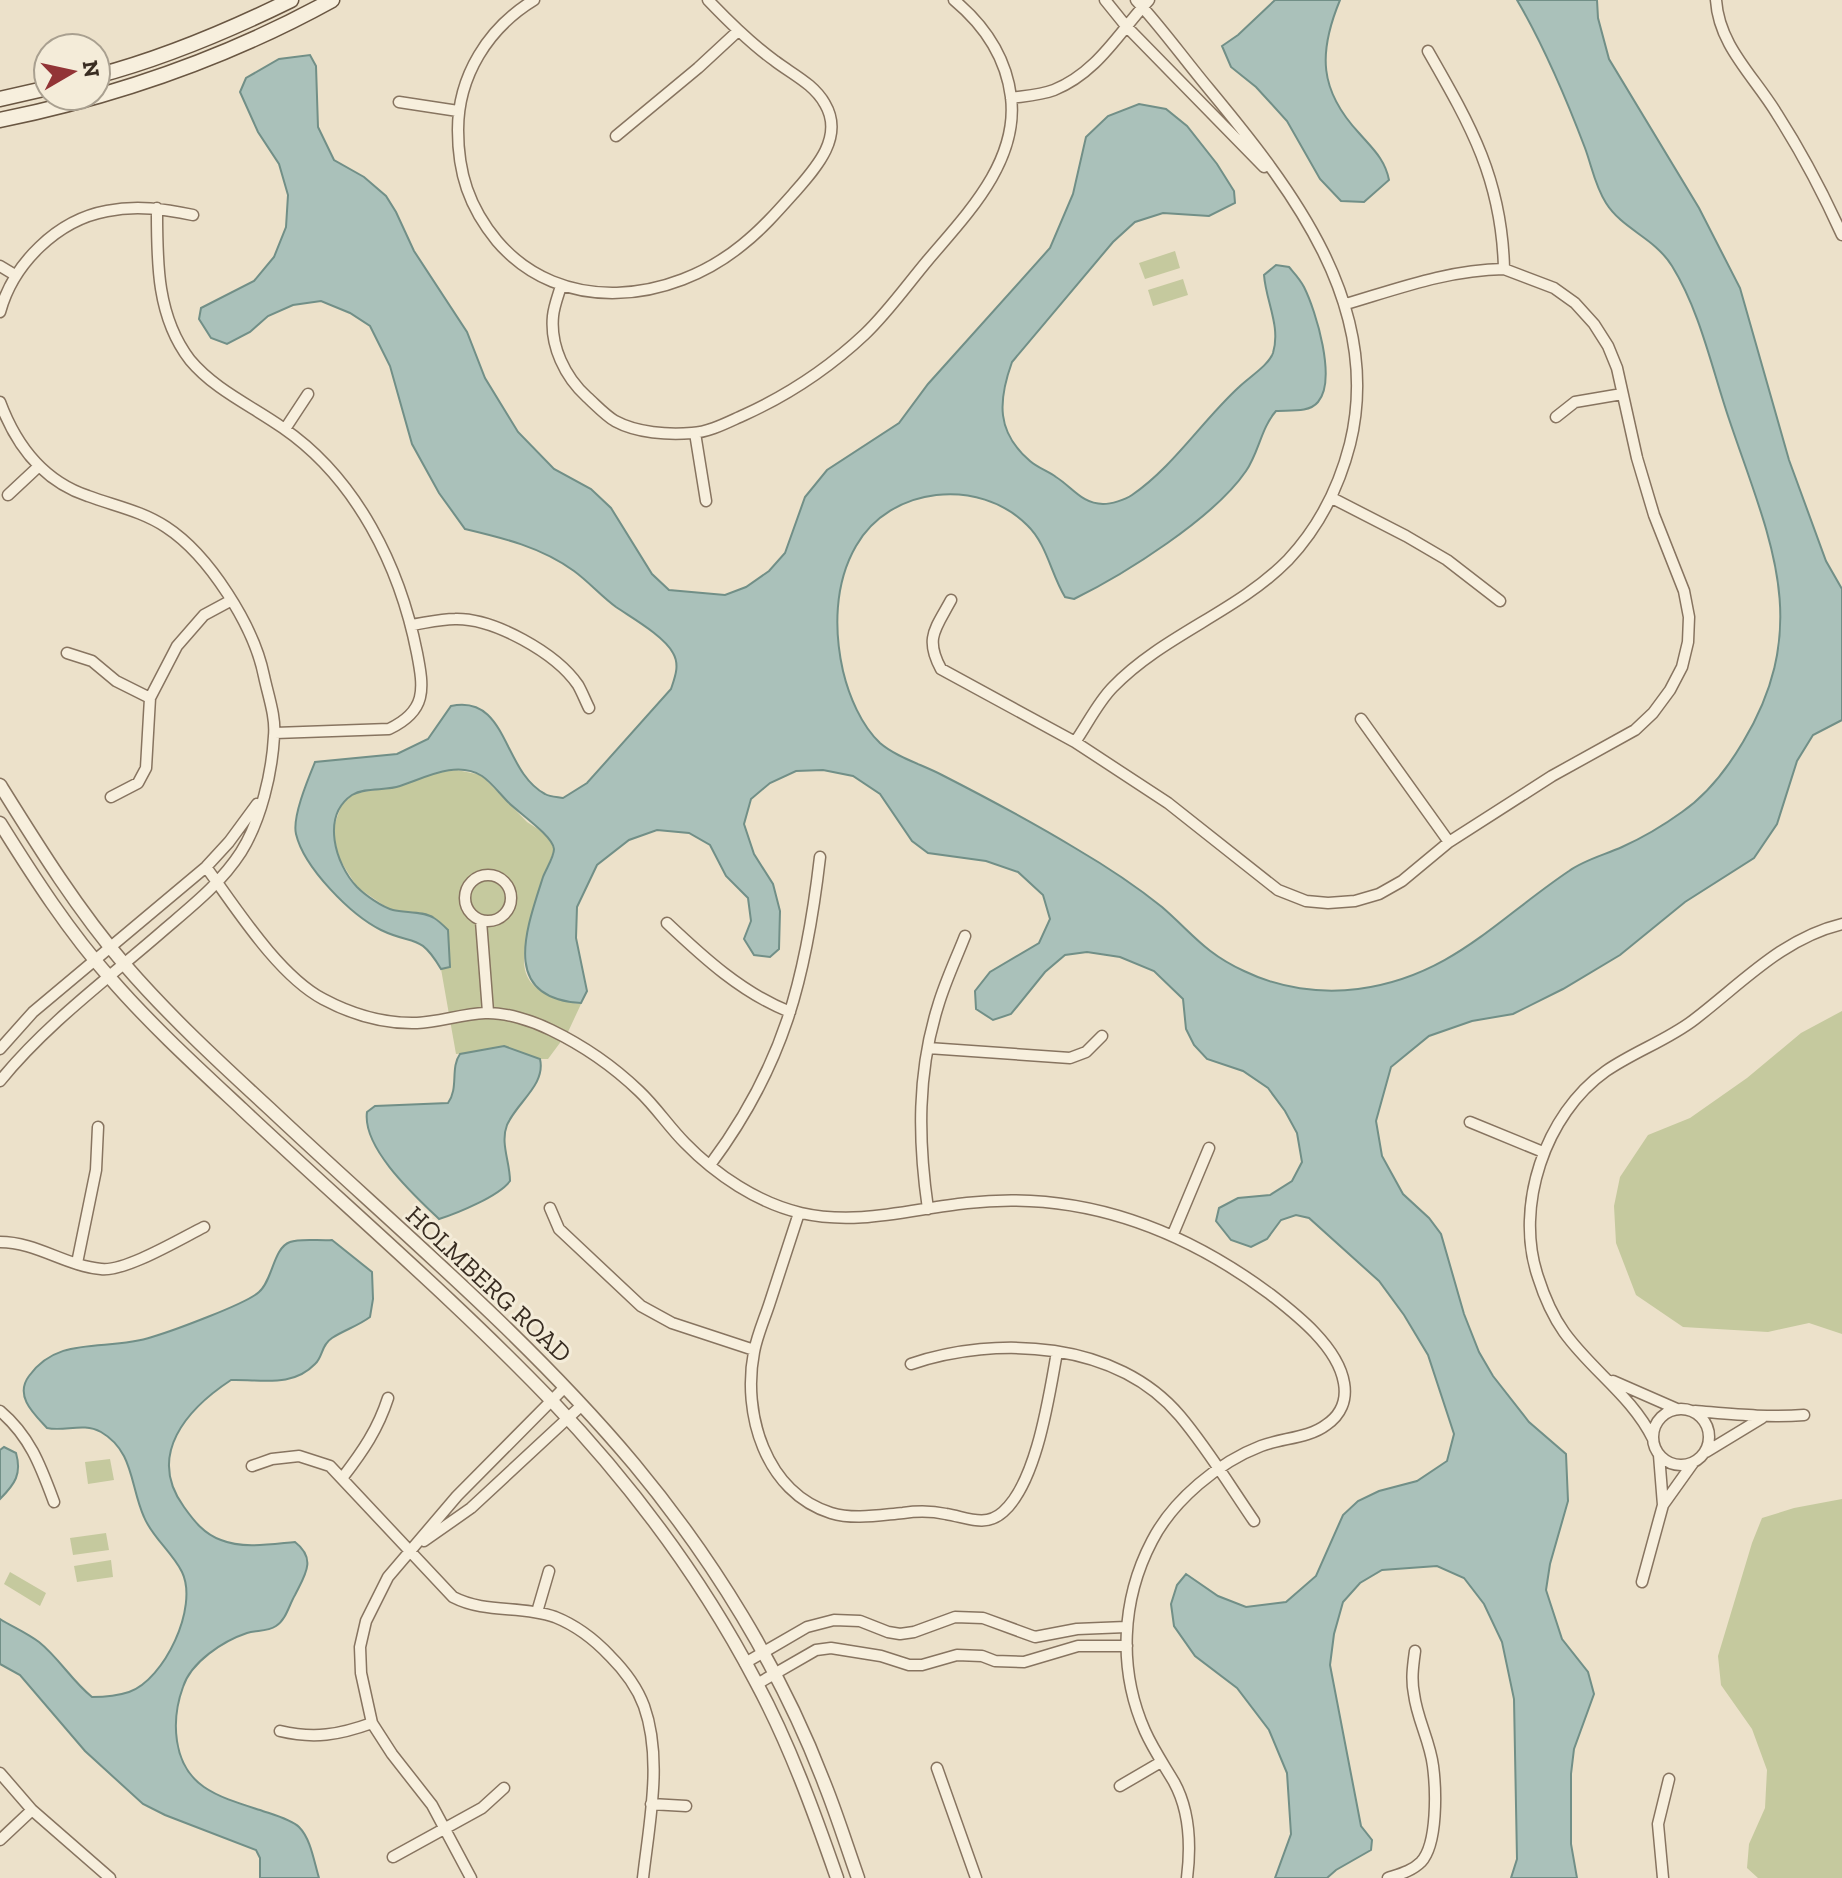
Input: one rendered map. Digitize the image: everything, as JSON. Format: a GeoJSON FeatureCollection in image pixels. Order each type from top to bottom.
{"type":"FeatureCollection","features":[{"type":"Feature","properties":{"kind":"main road"},"geometry":{"type":"LineString","coordinates":[[112,71],[185,48],[291,0]]}},
{"type":"Feature","properties":{"kind":"main road"},"geometry":{"type":"LineString","coordinates":[[0,120],[63,107],[189,68],[245,45],[332,0]]}},
{"type":"Feature","properties":{"kind":"main road"},"geometry":{"type":"LineString","coordinates":[[0,99],[32,92]]}},
{"type":"Feature","properties":{"kind":"street"},"geometry":{"type":"LineString","coordinates":[[534,0],[503,23],[484,46],[468,75],[458,111],[461,174],[472,206],[511,257],[561,286],[615,295],[676,282],[711,266],[741,246],[774,216],[823,158],[830,139],[830,121],[825,104],[808,84],[738,31],[708,0]]}},
{"type":"Feature","properties":{"kind":"street"},"geometry":{"type":"LineString","coordinates":[[561,286],[553,315],[554,339],[562,365],[578,388],[615,421],[641,430],[695,433],[724,424],[790,391],[866,333],[984,193],[1003,154],[1009,129],[1011,98],[1003,65],[991,39],[974,17],[954,0]]}},
{"type":"Feature","properties":{"kind":"street"},"geometry":{"type":"LineString","coordinates":[[1105,0],[1126,26],[1280,182]]}},
{"type":"Feature","properties":{"kind":"street"},"geometry":{"type":"LineString","coordinates":[[1716,0],[1725,40],[1777,114],[1824,195],[1842,235]]}},
{"type":"Feature","properties":{"kind":"street"},"geometry":{"type":"LineString","coordinates":[[1011,98],[1052,91],[1075,80],[1096,64],[1142,2],[1245,133],[1316,237],[1346,304],[1355,341],[1359,381],[1355,425],[1344,467],[1332,498],[1297,549],[1261,585],[1138,665],[1111,689],[1075,742]]}},
{"type":"Feature","properties":{"kind":"street"},"geometry":{"type":"LineString","coordinates":[[616,136],[738,31]]}},
{"type":"Feature","properties":{"kind":"street"},"geometry":{"type":"LineString","coordinates":[[1428,51],[1468,121],[1484,157],[1503,232],[1504,269]]}},
{"type":"Feature","properties":{"kind":"street"},"geometry":{"type":"LineString","coordinates":[[399,102],[458,111]]}},
{"type":"Feature","properties":{"kind":"street"},"geometry":{"type":"LineString","coordinates":[[0,312],[15,275],[28,258],[53,236],[76,222],[104,211],[157,208],[193,215]]}},
{"type":"Feature","properties":{"kind":"street"},"geometry":{"type":"LineString","coordinates":[[157,208],[157,265],[162,301],[176,337],[191,360],[212,381],[285,429],[330,470],[357,504],[380,543],[411,625],[422,681],[421,697],[414,712],[403,722],[389,729],[275,733]]}},
{"type":"Feature","properties":{"kind":"street"},"geometry":{"type":"LineString","coordinates":[[0,266],[15,275]]}},
{"type":"Feature","properties":{"kind":"street"},"geometry":{"type":"LineString","coordinates":[[951,600],[932,635],[932,653],[941,669],[1075,742],[1168,803],[1278,890],[1306,901],[1355,901],[1379,894],[1402,881],[1449,842],[1552,776],[1635,730],[1653,713],[1682,667],[1688,642],[1689,617],[1684,591],[1654,515],[1608,346],[1594,324],[1575,303],[1554,288],[1504,269],[1470,269],[1447,274],[1346,304]]}},
{"type":"Feature","properties":{"kind":"street"},"geometry":{"type":"LineString","coordinates":[[285,429],[308,394]]}},
{"type":"Feature","properties":{"kind":"street"},"geometry":{"type":"LineString","coordinates":[[1556,417],[1575,402],[1622,394]]}},
{"type":"Feature","properties":{"kind":"street"},"geometry":{"type":"LineString","coordinates":[[0,402],[8,424],[38,467],[84,495],[133,510],[165,526],[190,545],[206,563],[243,620],[260,658],[275,733],[253,828],[242,850],[218,883],[48,1030],[19,1057],[0,1081]]}},
{"type":"Feature","properties":{"kind":"street"},"geometry":{"type":"LineString","coordinates":[[695,433],[706,501]]}},
{"type":"Feature","properties":{"kind":"street"},"geometry":{"type":"LineString","coordinates":[[8,495],[38,467]]}},
{"type":"Feature","properties":{"kind":"street"},"geometry":{"type":"LineString","coordinates":[[1332,498],[1447,560],[1500,601]]}},
{"type":"Feature","properties":{"kind":"street"},"geometry":{"type":"LineString","coordinates":[[111,797],[138,783],[146,768],[150,698],[177,646],[204,615],[230,601]]}},
{"type":"Feature","properties":{"kind":"street"},"geometry":{"type":"LineString","coordinates":[[411,625],[455,619],[502,630],[523,640],[564,672],[577,684],[589,708]]}},
{"type":"Feature","properties":{"kind":"street"},"geometry":{"type":"LineString","coordinates":[[67,653],[92,661],[116,681],[150,698]]}},
{"type":"Feature","properties":{"kind":"street"},"geometry":{"type":"LineString","coordinates":[[1361,719],[1449,842]]}},
{"type":"Feature","properties":{"kind":"street","name":"HOLMBERG ROAD"},"geometry":{"type":"LineString","coordinates":[[0,785],[44,856],[124,964],[237,1079],[533,1353],[636,1466],[717,1578],[774,1673],[824,1783],[858,1878]]}},
{"type":"Feature","properties":{"kind":"street"},"geometry":{"type":"LineString","coordinates":[[0,1049],[33,1012],[206,867],[229,842],[262,796]]}},
{"type":"Feature","properties":{"kind":"street","name":"HOLMBERG ROAD"},"geometry":{"type":"LineString","coordinates":[[0,823],[109,978],[223,1092],[452,1303],[552,1401],[619,1477],[701,1587],[757,1684],[804,1791],[837,1878]]}},
{"type":"Feature","properties":{"kind":"street"},"geometry":{"type":"LineString","coordinates":[[710,1165],[756,1093],[780,1043],[800,981],[812,927],[820,857]]}},
{"type":"Feature","properties":{"kind":"street"},"geometry":{"type":"LineString","coordinates":[[206,867],[294,978],[319,997],[349,1011],[384,1021],[416,1023],[488,1012],[547,1027],[610,1067],[640,1091],[687,1145],[737,1186],[799,1213],[834,1218],[883,1218],[982,1202],[1073,1205],[1173,1234],[1213,1254],[1290,1309],[1325,1346],[1340,1368],[1345,1388],[1338,1414],[1315,1433],[1256,1448],[1218,1470],[1171,1511],[1153,1538],[1140,1568],[1126,1627],[1133,1698],[1144,1728],[1183,1804],[1189,1843],[1187,1878]]}},
{"type":"Feature","properties":{"kind":"street"},"geometry":{"type":"LineString","coordinates":[[494,876],[507,886],[510,905],[500,918],[481,921],[466,906],[465,892],[476,878],[494,876]]}},
{"type":"Feature","properties":{"kind":"street"},"geometry":{"type":"LineString","coordinates":[[481,921],[488,1012]]}},
{"type":"Feature","properties":{"kind":"street"},"geometry":{"type":"LineString","coordinates":[[667,923],[707,961],[763,1001],[790,1012]]}},
{"type":"Feature","properties":{"kind":"street"},"geometry":{"type":"LineString","coordinates":[[1642,1582],[1663,1505],[1659,1455],[1636,1410],[1563,1331],[1548,1305],[1537,1274],[1531,1242],[1535,1180],[1543,1152],[1568,1113],[1604,1073],[1677,1032],[1756,967],[1807,938],[1842,924]]}},
{"type":"Feature","properties":{"kind":"street"},"geometry":{"type":"LineString","coordinates":[[928,1209],[921,1160],[920,1116],[928,1048],[938,1006],[965,936]]}},
{"type":"Feature","properties":{"kind":"street"},"geometry":{"type":"LineString","coordinates":[[928,1048],[1070,1058],[1086,1052],[1102,1036]]}},
{"type":"Feature","properties":{"kind":"street"},"geometry":{"type":"LineString","coordinates":[[1470,1122],[1543,1152]]}},
{"type":"Feature","properties":{"kind":"street"},"geometry":{"type":"LineString","coordinates":[[77,1263],[96,1170],[98,1127]]}},
{"type":"Feature","properties":{"kind":"street"},"geometry":{"type":"LineString","coordinates":[[1173,1234],[1209,1148]]}},
{"type":"Feature","properties":{"kind":"street"},"geometry":{"type":"LineString","coordinates":[[550,1208],[559,1229],[641,1306],[672,1323],[754,1350]]}},
{"type":"Feature","properties":{"kind":"street"},"geometry":{"type":"LineString","coordinates":[[799,1213],[754,1350],[750,1382],[752,1413],[760,1441],[772,1466],[790,1488],[812,1505],[834,1514],[863,1517],[917,1511],[945,1513],[977,1521],[992,1519],[1005,1511],[1035,1453],[1046,1418],[1057,1352]]}},
{"type":"Feature","properties":{"kind":"street"},"geometry":{"type":"LineString","coordinates":[[0,1242],[25,1245],[102,1269],[121,1267],[204,1227]]}},
{"type":"Feature","properties":{"kind":"street"},"geometry":{"type":"LineString","coordinates":[[911,1364],[938,1355],[978,1348],[1017,1347],[1091,1360],[1125,1373],[1158,1395],[1179,1415],[1254,1521]]}},
{"type":"Feature","properties":{"kind":"street"},"geometry":{"type":"LineString","coordinates":[[1607,1379],[1677,1409],[1738,1413],[1762,1418],[1804,1415]]}},
{"type":"Feature","properties":{"kind":"street"},"geometry":{"type":"LineString","coordinates":[[471,1878],[447,1828],[372,1723],[361,1673],[360,1647],[377,1597],[388,1577],[457,1496],[565,1387]]}},
{"type":"Feature","properties":{"kind":"street"},"geometry":{"type":"LineString","coordinates":[[343,1477],[368,1445],[388,1398]]}},
{"type":"Feature","properties":{"kind":"street"},"geometry":{"type":"LineString","coordinates":[[409,1552],[471,1508],[582,1405]]}},
{"type":"Feature","properties":{"kind":"street"},"geometry":{"type":"LineString","coordinates":[[1653,1439],[1657,1423],[1669,1411],[1677,1409]]}},
{"type":"Feature","properties":{"kind":"street"},"geometry":{"type":"LineString","coordinates":[[0,1411],[20,1430],[34,1451],[54,1502]]}},
{"type":"Feature","properties":{"kind":"street"},"geometry":{"type":"LineString","coordinates":[[1692,1411],[1699,1415],[1708,1429],[1705,1453]]}},
{"type":"Feature","properties":{"kind":"street"},"geometry":{"type":"LineString","coordinates":[[1663,1505],[1693,1463],[1762,1418]]}},
{"type":"Feature","properties":{"kind":"street"},"geometry":{"type":"LineString","coordinates":[[1659,1455],[1675,1465],[1693,1463]]}},
{"type":"Feature","properties":{"kind":"street"},"geometry":{"type":"LineString","coordinates":[[252,1466],[272,1459],[299,1456],[330,1466],[453,1597],[471,1606],[537,1612],[558,1618],[582,1631],[625,1672],[644,1706],[653,1765],[643,1878]]}},
{"type":"Feature","properties":{"kind":"street"},"geometry":{"type":"LineString","coordinates":[[537,1612],[549,1571]]}},
{"type":"Feature","properties":{"kind":"street"},"geometry":{"type":"LineString","coordinates":[[745,1663],[807,1627],[834,1620],[860,1621],[900,1634],[955,1617],[983,1618],[1035,1637],[1077,1629],[1126,1627]]}},
{"type":"Feature","properties":{"kind":"street"},"geometry":{"type":"LineString","coordinates":[[757,1684],[816,1650],[831,1648],[922,1665],[957,1655],[1024,1662],[1064,1648],[1127,1646]]}},
{"type":"Feature","properties":{"kind":"street"},"geometry":{"type":"LineString","coordinates":[[1388,1878],[1408,1871],[1421,1862],[1430,1848],[1433,1833],[1433,1766],[1414,1698],[1411,1676],[1415,1651]]}},
{"type":"Feature","properties":{"kind":"street"},"geometry":{"type":"LineString","coordinates":[[280,1731],[324,1736],[345,1733],[372,1723]]}},
{"type":"Feature","properties":{"kind":"street"},"geometry":{"type":"LineString","coordinates":[[1120,1786],[1161,1762]]}},
{"type":"Feature","properties":{"kind":"street"},"geometry":{"type":"LineString","coordinates":[[937,1768],[976,1878]]}},
{"type":"Feature","properties":{"kind":"street"},"geometry":{"type":"LineString","coordinates":[[0,1773],[32,1810],[110,1878]]}},
{"type":"Feature","properties":{"kind":"street"},"geometry":{"type":"LineString","coordinates":[[1663,1878],[1658,1824],[1669,1779]]}},
{"type":"Feature","properties":{"kind":"street"},"geometry":{"type":"LineString","coordinates":[[393,1857],[482,1808],[504,1788]]}},
{"type":"Feature","properties":{"kind":"street"},"geometry":{"type":"LineString","coordinates":[[651,1804],[686,1806]]}},
{"type":"Feature","properties":{"kind":"street"},"geometry":{"type":"LineString","coordinates":[[0,1840],[32,1810]]}},
{"type":"Feature","properties":{"kind":"green space"},"geometry":{"type":"Polygon","coordinates":[[[1175,251],[1180,268],[1145,279],[1139,263],[1175,251]]]}},
{"type":"Feature","properties":{"kind":"green space"},"geometry":{"type":"Polygon","coordinates":[[[1183,279],[1188,295],[1153,306],[1148,290],[1183,279]]]}},
{"type":"Feature","properties":{"kind":"green space"},"geometry":{"type":"Polygon","coordinates":[[[457,770],[481,775],[527,822],[549,836],[554,850],[527,938],[525,969],[528,978],[545,993],[581,1004],[568,1032],[548,1059],[504,1046],[484,1052],[456,1054],[441,969],[450,966],[448,930],[432,916],[389,909],[357,887],[340,860],[335,844],[335,823],[342,804],[355,793],[398,787],[431,773],[457,770]]]}},
{"type":"Feature","properties":{"kind":"green space"},"geometry":{"type":"Polygon","coordinates":[[[1842,1011],[1842,1334],[1809,1323],[1768,1332],[1683,1327],[1636,1295],[1616,1243],[1614,1206],[1620,1177],[1648,1135],[1690,1118],[1747,1078],[1801,1033],[1842,1011]]]}},
{"type":"Feature","properties":{"kind":"green space"},"geometry":{"type":"Polygon","coordinates":[[[110,1459],[114,1480],[88,1484],[85,1462],[110,1459]]]}},
{"type":"Feature","properties":{"kind":"green space"},"geometry":{"type":"Polygon","coordinates":[[[1842,1499],[1842,1878],[1758,1878],[1747,1868],[1749,1844],[1765,1808],[1767,1770],[1752,1729],[1721,1685],[1718,1656],[1762,1518],[1842,1499]]]}},
{"type":"Feature","properties":{"kind":"green space"},"geometry":{"type":"Polygon","coordinates":[[[106,1533],[109,1550],[73,1555],[70,1538],[106,1533]]]}},
{"type":"Feature","properties":{"kind":"green space"},"geometry":{"type":"Polygon","coordinates":[[[111,1560],[113,1577],[77,1582],[74,1566],[111,1560]]]}},
{"type":"Feature","properties":{"kind":"green space"},"geometry":{"type":"Polygon","coordinates":[[[10,1572],[46,1593],[40,1606],[4,1584],[10,1572]]]}},
{"type":"Feature","properties":{"kind":"water"},"geometry":{"type":"Polygon","coordinates":[[[1275,0],[1340,0],[1326,54],[1330,86],[1346,117],[1381,160],[1389,180],[1364,202],[1341,201],[1320,179],[1287,121],[1256,87],[1231,67],[1222,46],[1275,0]]]}},
{"type":"Feature","properties":{"kind":"water"},"geometry":{"type":"Polygon","coordinates":[[[1517,0],[1597,0],[1598,18],[1609,59],[1699,208],[1740,288],[1789,460],[1826,561],[1842,589],[1842,720],[1813,735],[1797,761],[1777,824],[1754,858],[1685,902],[1620,955],[1563,989],[1513,1014],[1472,1021],[1429,1036],[1391,1067],[1376,1121],[1382,1156],[1403,1194],[1441,1234],[1464,1314],[1479,1352],[1493,1376],[1529,1422],[1566,1454],[1568,1501],[1546,1590],[1562,1639],[1588,1672],[1594,1694],[1574,1749],[1571,1774],[1571,1844],[1577,1878],[1511,1878],[1517,1859],[1514,1699],[1502,1642],[1484,1604],[1464,1578],[1437,1566],[1382,1570],[1360,1583],[1343,1602],[1334,1634],[1330,1665],[1361,1826],[1372,1840],[1371,1850],[1327,1878],[1275,1878],[1291,1834],[1287,1773],[1269,1730],[1237,1688],[1195,1656],[1174,1626],[1171,1604],[1177,1585],[1186,1574],[1218,1596],[1246,1607],[1286,1602],[1316,1576],[1343,1515],[1358,1501],[1379,1491],[1417,1481],[1447,1461],[1454,1434],[1428,1355],[1404,1315],[1379,1281],[1309,1218],[1296,1215],[1281,1220],[1267,1239],[1251,1247],[1231,1240],[1216,1221],[1219,1208],[1238,1198],[1270,1195],[1292,1181],[1302,1162],[1297,1133],[1285,1111],[1268,1088],[1243,1071],[1207,1059],[1194,1045],[1186,1029],[1183,999],[1154,971],[1120,957],[1087,952],[1065,955],[1045,972],[1011,1014],[993,1020],[976,1009],[975,991],[990,972],[1039,943],[1050,919],[1043,895],[1018,872],[986,861],[928,853],[912,841],[880,794],[853,776],[823,770],[796,771],[770,783],[751,799],[744,824],[754,854],[773,884],[780,911],[779,949],[770,957],[754,955],[744,939],[751,921],[748,898],[726,876],[710,845],[689,833],[657,830],[629,840],[597,865],[577,907],[576,938],[587,991],[581,1003],[555,998],[538,989],[529,975],[525,958],[526,939],[536,897],[554,849],[542,831],[482,776],[462,770],[441,772],[394,787],[352,795],[342,804],[334,827],[343,866],[360,890],[389,908],[430,916],[448,930],[450,967],[441,969],[421,945],[369,923],[343,902],[318,875],[296,834],[298,808],[315,762],[397,754],[428,739],[451,706],[470,705],[484,711],[494,723],[531,783],[547,795],[563,798],[587,783],[671,689],[676,671],[675,658],[669,647],[655,634],[561,563],[521,544],[465,529],[439,493],[412,444],[390,366],[370,326],[350,313],[321,301],[293,305],[268,316],[250,332],[227,344],[211,338],[199,319],[201,308],[254,281],[274,257],[286,227],[288,195],[279,164],[258,132],[240,92],[246,78],[279,59],[310,55],[316,66],[318,127],[334,160],[364,177],[386,196],[414,251],[467,332],[485,378],[518,432],[554,469],[591,489],[611,508],[652,574],[669,590],[725,595],[746,587],[769,571],[785,553],[805,497],[827,470],[899,423],[928,384],[1050,248],[1073,194],[1086,137],[1108,116],[1139,104],[1166,109],[1187,126],[1217,164],[1234,191],[1235,203],[1209,216],[1163,213],[1135,222],[1113,242],[1012,362],[1003,403],[1003,415],[1011,439],[1036,466],[1089,501],[1103,504],[1132,495],[1161,471],[1225,400],[1271,358],[1275,333],[1264,275],[1276,265],[1289,267],[1297,276],[1314,312],[1323,345],[1326,378],[1318,402],[1304,409],[1276,411],[1246,471],[1213,507],[1142,560],[1074,599],[1065,597],[1034,533],[1007,510],[985,500],[961,495],[936,495],[912,500],[890,511],[871,526],[856,546],[843,576],[837,624],[843,671],[862,719],[886,748],[993,801],[1097,861],[1152,899],[1209,950],[1231,964],[1271,982],[1314,990],[1358,989],[1390,982],[1446,959],[1575,867],[1637,840],[1691,805],[1716,780],[1743,742],[1764,699],[1776,658],[1780,619],[1778,581],[1770,542],[1690,302],[1665,256],[1621,220],[1602,197],[1562,91],[1517,0]]]}},
{"type":"Feature","properties":{"kind":"water"},"geometry":{"type":"Polygon","coordinates":[[[504,1046],[540,1059],[541,1068],[535,1085],[505,1132],[510,1181],[488,1198],[439,1219],[404,1185],[381,1156],[368,1126],[367,1112],[375,1106],[448,1103],[460,1054],[504,1046]]]}},
{"type":"Feature","properties":{"kind":"water"},"geometry":{"type":"Polygon","coordinates":[[[299,1240],[332,1240],[372,1272],[370,1317],[328,1341],[318,1361],[306,1372],[276,1381],[231,1380],[215,1392],[187,1419],[177,1435],[169,1469],[173,1488],[204,1531],[230,1543],[258,1545],[295,1542],[306,1555],[305,1574],[282,1620],[273,1628],[247,1633],[228,1641],[200,1661],[183,1687],[177,1713],[180,1754],[193,1778],[224,1798],[291,1822],[299,1827],[306,1838],[319,1878],[260,1878],[260,1858],[256,1850],[143,1804],[85,1751],[20,1675],[0,1664],[0,1619],[39,1642],[92,1697],[129,1692],[142,1685],[166,1658],[175,1641],[186,1604],[182,1572],[148,1524],[120,1449],[94,1429],[47,1428],[28,1404],[24,1391],[29,1376],[55,1354],[85,1346],[152,1337],[225,1310],[264,1287],[284,1245],[299,1240]]]}},
{"type":"Feature","properties":{"kind":"water"},"geometry":{"type":"Polygon","coordinates":[[[4,1447],[16,1453],[18,1473],[0,1499],[0,1450],[4,1447]]]}}]}
